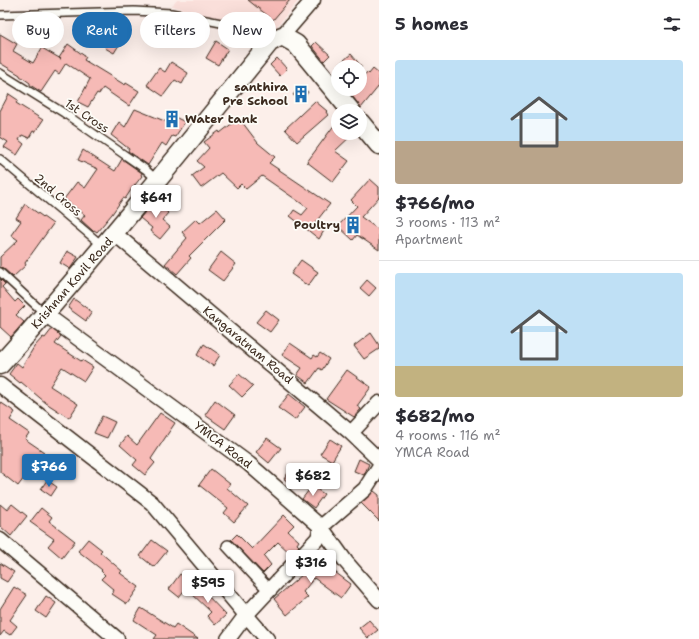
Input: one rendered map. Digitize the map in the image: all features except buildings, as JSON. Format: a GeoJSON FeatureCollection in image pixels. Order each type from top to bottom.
{"type":"FeatureCollection","features":[{"type":"Feature","properties":{"kind":"street"},"geometry":{"type":"LineString","coordinates":[[313,0],[276,39],[296,44],[345,104]]}},
{"type":"Feature","properties":{"kind":"street","name":"Krishnan Kovil Road"},"geometry":{"type":"LineString","coordinates":[[0,365],[109,240],[269,48]]}},
{"type":"Feature","properties":{"kind":"street"},"geometry":{"type":"LineString","coordinates":[[367,130],[379,145]]}},
{"type":"Feature","properties":{"kind":"street","name":"Kangaratnam Road"},"geometry":{"type":"LineString","coordinates":[[109,240],[351,433],[379,460]]}},
{"type":"Feature","properties":{"kind":"street","name":"YMCA Road"},"geometry":{"type":"LineString","coordinates":[[46,314],[249,464],[321,527],[346,562],[379,600]]}},
{"type":"Feature","properties":{"kind":"street"},"geometry":{"type":"LineString","coordinates":[[0,384],[152,503],[267,639]]}},
{"type":"Feature","properties":{"kind":"street"},"geometry":{"type":"LineString","coordinates":[[351,433],[379,403]]}},
{"type":"Feature","properties":{"kind":"street"},"geometry":{"type":"LineString","coordinates":[[228,639],[246,615],[318,538],[321,527],[365,489],[379,468]]}},
{"type":"Feature","properties":{"kind":"street"},"geometry":{"type":"LineString","coordinates":[[0,540],[117,639]]}},
{"type":"Feature","properties":{"kind":"street"},"geometry":{"type":"LineString","coordinates":[[228,546],[269,590]]}},
{"type":"Feature","properties":{"kind":"lane"},"geometry":{"type":"LineString","coordinates":[[0,15],[134,11],[171,13],[218,22]]}},
{"type":"Feature","properties":{"kind":"lane","name":"1st Cross"},"geometry":{"type":"LineString","coordinates":[[0,73],[64,113],[145,169],[158,181]]}},
{"type":"Feature","properties":{"kind":"lane","name":"2nd Cross"},"geometry":{"type":"LineString","coordinates":[[0,159],[109,240]]}},
{"type":"Feature","properties":{"kind":"lane"},"geometry":{"type":"LineString","coordinates":[[0,272],[46,314]]}},
{"type":"Feature","properties":{"kind":"shaded area"},"geometry":{"type":"Polygon","coordinates":[[[177,0],[299,0],[276,28],[276,12],[218,12],[218,19],[210,17],[210,12],[193,12],[172,6],[177,0]]]}},
{"type":"Feature","properties":{"kind":"place","name":"santhira Pre School"},"geometry":{"type":"Point","coordinates":[301,94]}},
{"type":"Feature","properties":{"kind":"place","name":"Water tank"},"geometry":{"type":"Point","coordinates":[172,119]}},
{"type":"Feature","properties":{"kind":"place","name":"Poultry"},"geometry":{"type":"Point","coordinates":[353,225]}}]}
